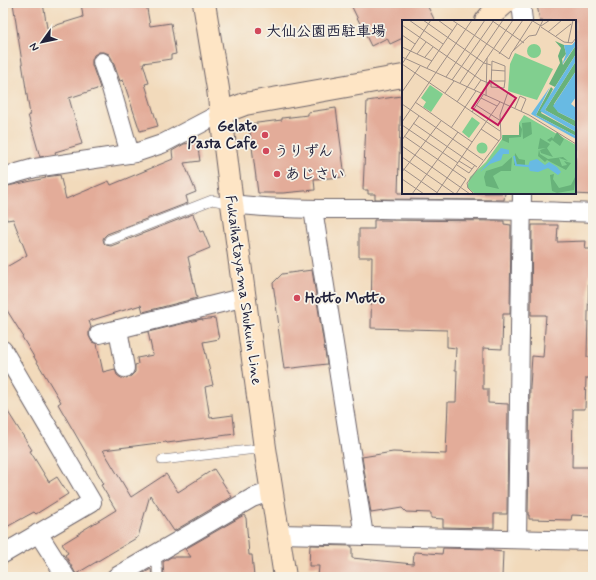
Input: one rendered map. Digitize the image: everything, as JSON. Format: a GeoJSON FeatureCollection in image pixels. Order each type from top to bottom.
{"type":"FeatureCollection","features":[{"type":"Feature","properties":{"kind":"main road","name":"Fukaihatayama Shukuin Line"},"geometry":{"type":"LineString","coordinates":[[204,3],[221,113],[265,448],[285,577]]}},
{"type":"Feature","properties":{"kind":"main road"},"geometry":{"type":"LineString","coordinates":[[487,20],[505,3]]}},
{"type":"Feature","properties":{"kind":"main road"},"geometry":{"type":"LineString","coordinates":[[221,113],[245,104],[402,76]]}},
{"type":"Feature","properties":{"kind":"street"},"geometry":{"type":"LineString","coordinates":[[520,3],[523,20]]}},
{"type":"Feature","properties":{"kind":"street"},"geometry":{"type":"LineString","coordinates":[[102,62],[130,154]]}},
{"type":"Feature","properties":{"kind":"street"},"geometry":{"type":"LineString","coordinates":[[3,177],[35,168],[130,154],[154,148],[221,113]]}},
{"type":"Feature","properties":{"kind":"street"},"geometry":{"type":"LineString","coordinates":[[232,204],[313,209],[522,202],[593,213]]}},
{"type":"Feature","properties":{"kind":"street"},"geometry":{"type":"LineString","coordinates":[[517,539],[522,202]]}},
{"type":"Feature","properties":{"kind":"street"},"geometry":{"type":"LineString","coordinates":[[313,209],[364,536]]}},
{"type":"Feature","properties":{"kind":"street"},"geometry":{"type":"LineString","coordinates":[[99,334],[245,297]]}},
{"type":"Feature","properties":{"kind":"street"},"geometry":{"type":"LineString","coordinates":[[118,329],[125,368]]}},
{"type":"Feature","properties":{"kind":"street"},"geometry":{"type":"LineString","coordinates":[[3,350],[92,502],[3,554]]}},
{"type":"Feature","properties":{"kind":"street"},"geometry":{"type":"LineString","coordinates":[[116,577],[252,498],[272,491]]}},
{"type":"Feature","properties":{"kind":"street"},"geometry":{"type":"LineString","coordinates":[[38,533],[66,577]]}},
{"type":"Feature","properties":{"kind":"street"},"geometry":{"type":"LineString","coordinates":[[278,534],[593,541]]}},
{"type":"Feature","properties":{"kind":"lane"},"geometry":{"type":"LineString","coordinates":[[109,240],[212,200],[232,204]]}},
{"type":"Feature","properties":{"kind":"lane"},"geometry":{"type":"LineString","coordinates":[[162,460],[265,448]]}},
{"type":"Feature","properties":{"kind":"lane"},"geometry":{"type":"LineString","coordinates":[[156,553],[158,577]]}},
{"type":"Feature","properties":{"kind":"building"},"geometry":{"type":"Polygon","coordinates":[[[13,3],[43,3],[47,28],[83,17],[81,3],[146,3],[150,26],[171,23],[176,54],[171,55],[171,59],[143,63],[149,83],[145,84],[158,126],[140,131],[123,80],[120,81],[109,54],[99,52],[94,55],[92,65],[100,88],[69,98],[82,144],[55,152],[56,154],[40,157],[28,115],[30,115],[13,3]]]}},
{"type":"Feature","properties":{"kind":"building"},"geometry":{"type":"Polygon","coordinates":[[[350,3],[426,3],[434,20],[402,20],[402,38],[390,44],[387,38],[371,46],[350,3]]]}},
{"type":"Feature","properties":{"kind":"building"},"geometry":{"type":"Polygon","coordinates":[[[545,3],[593,3],[593,195],[575,194],[576,20],[540,20],[537,5],[545,3]]]}},
{"type":"Feature","properties":{"kind":"building"},"geometry":{"type":"Polygon","coordinates":[[[401,96],[398,193],[505,194],[504,200],[375,199],[375,194],[368,194],[368,190],[363,190],[367,101],[401,96]]]}},
{"type":"Feature","properties":{"kind":"building"},"geometry":{"type":"Polygon","coordinates":[[[336,108],[345,177],[314,179],[315,190],[283,193],[258,193],[249,124],[282,120],[282,118],[308,115],[308,112],[336,108]]]}},
{"type":"Feature","properties":{"kind":"building"},"geometry":{"type":"Polygon","coordinates":[[[197,142],[200,161],[184,163],[196,192],[186,196],[188,203],[107,234],[103,239],[106,245],[111,246],[193,214],[200,232],[203,231],[210,248],[188,257],[197,298],[143,312],[141,305],[89,321],[91,327],[89,336],[92,342],[97,344],[103,372],[115,369],[117,375],[121,378],[126,378],[135,372],[135,365],[138,364],[137,358],[153,355],[148,332],[202,319],[215,318],[219,339],[203,342],[213,385],[205,387],[210,418],[233,415],[235,434],[103,450],[131,497],[166,474],[178,492],[214,469],[232,497],[174,531],[150,495],[138,537],[76,574],[65,555],[68,553],[62,544],[116,510],[101,485],[104,484],[58,404],[61,402],[3,304],[3,269],[27,255],[13,219],[7,220],[3,211],[3,187],[60,175],[66,199],[109,181],[111,185],[173,159],[172,151],[184,144],[197,142]]]}},
{"type":"Feature","properties":{"kind":"building"},"geometry":{"type":"Polygon","coordinates":[[[374,220],[504,221],[504,224],[511,225],[510,314],[503,314],[502,349],[483,348],[483,389],[488,389],[488,403],[508,404],[507,514],[494,514],[494,528],[443,527],[443,519],[431,518],[431,513],[406,512],[402,508],[371,513],[362,457],[393,452],[446,454],[448,402],[456,402],[457,370],[455,370],[456,348],[447,347],[447,330],[371,328],[372,257],[359,257],[359,229],[374,229],[374,220]]]}},
{"type":"Feature","properties":{"kind":"building"},"geometry":{"type":"Polygon","coordinates":[[[532,225],[558,225],[557,242],[586,241],[585,249],[593,249],[593,273],[589,273],[587,357],[593,357],[593,378],[586,378],[585,409],[573,409],[572,467],[593,467],[593,516],[572,515],[571,520],[529,519],[528,515],[530,387],[532,356],[543,357],[546,315],[531,315],[532,225]]]}},
{"type":"Feature","properties":{"kind":"building"},"geometry":{"type":"Polygon","coordinates":[[[312,270],[327,364],[284,369],[273,283],[282,274],[312,270]]]}},
{"type":"Feature","properties":{"kind":"building"},"geometry":{"type":"Polygon","coordinates":[[[3,404],[32,450],[30,451],[49,482],[57,477],[68,494],[36,514],[34,512],[3,529],[3,404]]]}},
{"type":"Feature","properties":{"kind":"building"},"geometry":{"type":"Polygon","coordinates":[[[244,515],[246,518],[249,555],[252,555],[254,577],[164,577],[163,562],[171,557],[191,557],[185,549],[244,515]]]}},
{"type":"Feature","properties":{"kind":"building"},"geometry":{"type":"Polygon","coordinates":[[[310,545],[352,546],[352,558],[413,564],[414,552],[442,554],[443,548],[493,549],[493,551],[503,552],[502,577],[318,577],[319,566],[309,566],[310,545]]]}},
{"type":"Feature","properties":{"kind":"building"},"geometry":{"type":"Polygon","coordinates":[[[151,569],[152,577],[137,577],[151,569]]]}},
{"type":"Feature","properties":{"kind":"place","name":"大仙公園西駐車場"},"geometry":{"type":"Point","coordinates":[258,31]}},
{"type":"Feature","properties":{"kind":"place","name":"Gelato Pasta Cafe"},"geometry":{"type":"Point","coordinates":[265,135]}},
{"type":"Feature","properties":{"kind":"place","name":"うりずん"},"geometry":{"type":"Point","coordinates":[266,151]}},
{"type":"Feature","properties":{"kind":"place","name":"あじさい"},"geometry":{"type":"Point","coordinates":[277,174]}},
{"type":"Feature","properties":{"kind":"place","name":"Hotto Motto"},"geometry":{"type":"Point","coordinates":[297,298]}}]}
